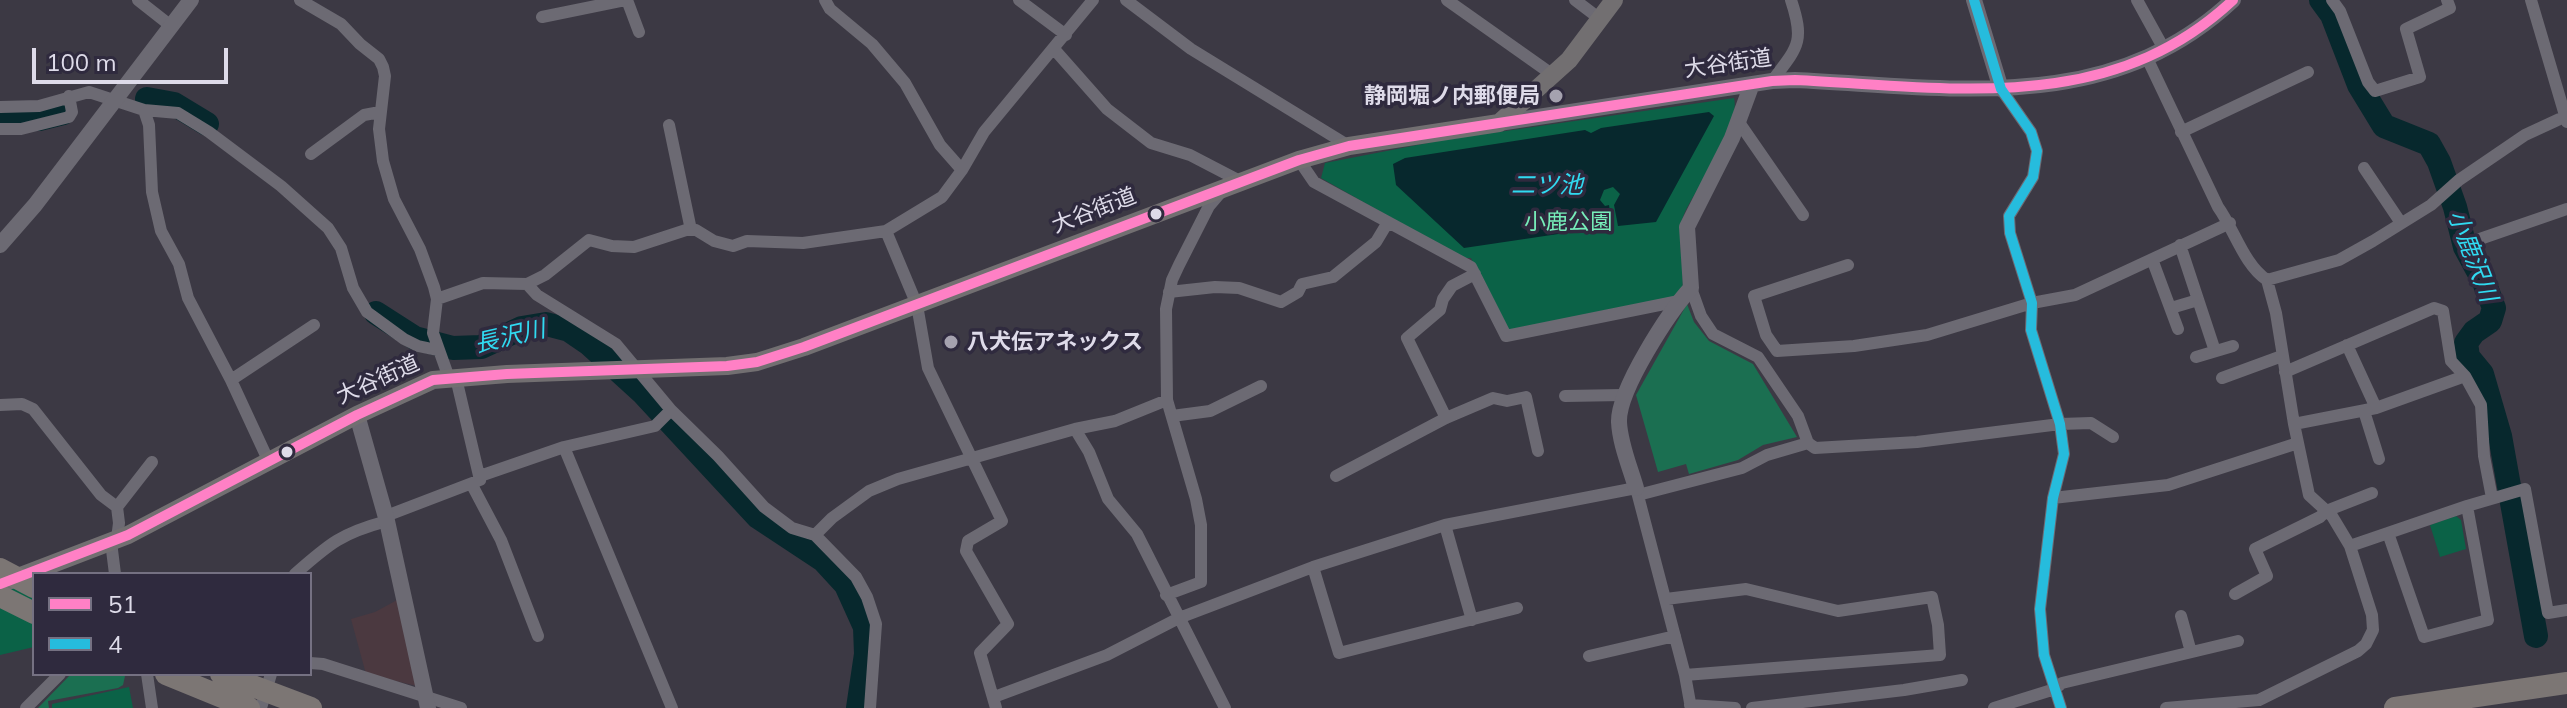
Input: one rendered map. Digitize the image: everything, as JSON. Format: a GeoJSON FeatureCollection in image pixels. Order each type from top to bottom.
{"type":"FeatureCollection","features":[{"type":"Feature","properties":{"kind":"highway"},"geometry":{"type":"LineString","coordinates":[[0,569],[32,575]]}},
{"type":"Feature","properties":{"kind":"highway"},"geometry":{"type":"LineString","coordinates":[[0,596],[32,612]]}},
{"type":"Feature","properties":{"kind":"highway"},"geometry":{"type":"LineString","coordinates":[[171,676],[249,708]]}},
{"type":"Feature","properties":{"kind":"highway"},"geometry":{"type":"LineString","coordinates":[[226,676],[311,708]]}},
{"type":"Feature","properties":{"kind":"highway"},"geometry":{"type":"LineString","coordinates":[[2395,708],[2567,683]]}},
{"type":"Feature","properties":{"kind":"main road"},"geometry":{"type":"LineString","coordinates":[[1499,123],[1582,45],[1614,0]]}},
{"type":"Feature","properties":{"kind":"main road","name":"大谷街道"},"geometry":{"type":"LineString","coordinates":[[50,572],[357,415],[433,380],[757,362],[917,305],[1299,160],[1349,146],[1499,123]]}},
{"type":"Feature","properties":{"kind":"main road","name":"大谷街道"},"geometry":{"type":"LineString","coordinates":[[0,584],[32,578]]}},
{"type":"Feature","properties":{"kind":"street"},"geometry":{"type":"LineString","coordinates":[[138,0],[171,26]]}},
{"type":"Feature","properties":{"kind":"street"},"geometry":{"type":"LineString","coordinates":[[2,240],[35,205],[191,0]]}},
{"type":"Feature","properties":{"kind":"street"},"geometry":{"type":"LineString","coordinates":[[300,0],[341,24],[379,59],[385,76],[380,112],[380,146],[386,177],[428,267],[437,299],[433,333],[437,349],[453,378],[476,480],[538,636]]}},
{"type":"Feature","properties":{"kind":"street"},"geometry":{"type":"LineString","coordinates":[[542,17],[626,0],[639,32]]}},
{"type":"Feature","properties":{"kind":"street"},"geometry":{"type":"LineString","coordinates":[[825,0],[830,9],[872,44],[905,83],[940,145],[962,170]]}},
{"type":"Feature","properties":{"kind":"street"},"geometry":{"type":"LineString","coordinates":[[1019,0],[1066,35]]}},
{"type":"Feature","properties":{"kind":"street"},"geometry":{"type":"LineString","coordinates":[[437,299],[483,283],[527,284],[545,275],[589,240],[634,247],[691,230],[733,246],[747,241],[803,243],[886,231],[942,197],[984,132],[1093,0]]}},
{"type":"Feature","properties":{"kind":"street"},"geometry":{"type":"LineString","coordinates":[[1126,0],[1191,49],[1349,146]]}},
{"type":"Feature","properties":{"kind":"street"},"geometry":{"type":"LineString","coordinates":[[1447,0],[1553,75]]}},
{"type":"Feature","properties":{"kind":"street"},"geometry":{"type":"LineString","coordinates":[[1575,0],[1600,19]]}},
{"type":"Feature","properties":{"kind":"street"},"geometry":{"type":"LineString","coordinates":[[1772,81],[1796,49],[1799,26],[1791,0]]}},
{"type":"Feature","properties":{"kind":"street"},"geometry":{"type":"LineString","coordinates":[[1974,0],[2001,89],[2031,132],[2037,151],[2033,177],[2009,216],[2010,233],[2032,303],[2031,330],[2060,424],[2064,454],[2053,498],[2040,609],[2044,655],[2061,708]]}},
{"type":"Feature","properties":{"kind":"street"},"geometry":{"type":"LineString","coordinates":[[2137,0],[2164,49]]}},
{"type":"Feature","properties":{"kind":"street","name":"大谷街道"},"geometry":{"type":"LineString","coordinates":[[1499,123],[1772,81],[2001,89],[2046,86],[2092,78],[2147,58],[2194,31],[2233,0]]}},
{"type":"Feature","properties":{"kind":"street"},"geometry":{"type":"LineString","coordinates":[[2332,0],[2340,11],[2375,91],[2420,77],[2406,29],[2450,8],[2447,0]]}},
{"type":"Feature","properties":{"kind":"street"},"geometry":{"type":"LineString","coordinates":[[2267,280],[2339,260],[2431,205],[2459,180],[2525,135],[2566,119],[2531,0]]}},
{"type":"Feature","properties":{"kind":"street"},"geometry":{"type":"LineString","coordinates":[[1054,49],[1107,109],[1151,143],[1190,155],[1233,184],[1209,206],[1169,292],[1165,336],[1167,400],[1201,525],[1201,582],[1166,595]]}},
{"type":"Feature","properties":{"kind":"street"},"geometry":{"type":"LineString","coordinates":[[2147,58],[2218,207],[2230,223],[2256,273],[2267,280],[2276,313],[2309,495],[2326,511],[2350,546],[2372,615],[2373,630],[2366,644],[2358,651],[2259,700],[2171,707]]}},
{"type":"Feature","properties":{"kind":"street"},"geometry":{"type":"LineString","coordinates":[[2181,132],[2308,72]]}},
{"type":"Feature","properties":{"kind":"street"},"geometry":{"type":"LineString","coordinates":[[1752,84],[1738,121],[1687,227],[1691,288],[1701,316],[1713,334],[1758,357],[1798,416],[1808,443],[1815,448],[1917,442],[2091,423],[2113,437]]}},
{"type":"Feature","properties":{"kind":"street"},"geometry":{"type":"LineString","coordinates":[[0,107],[39,106],[89,92],[144,110],[178,113],[209,132],[281,186],[328,228],[336,239],[353,288],[367,312],[404,339],[418,346],[437,349]]}},
{"type":"Feature","properties":{"kind":"street"},"geometry":{"type":"LineString","coordinates":[[0,129],[21,129],[69,117],[72,112],[69,96]]}},
{"type":"Feature","properties":{"kind":"street"},"geometry":{"type":"LineString","coordinates":[[144,110],[150,134],[152,192],[161,231],[179,264],[188,298],[269,462]]}},
{"type":"Feature","properties":{"kind":"street"},"geometry":{"type":"LineString","coordinates":[[311,154],[364,115],[380,112]]}},
{"type":"Feature","properties":{"kind":"street"},"geometry":{"type":"LineString","coordinates":[[1738,121],[1803,215]]}},
{"type":"Feature","properties":{"kind":"street"},"geometry":{"type":"LineString","coordinates":[[669,125],[691,230]]}},
{"type":"Feature","properties":{"kind":"street"},"geometry":{"type":"LineString","coordinates":[[1299,160],[1314,182],[1471,267],[1506,336],[1679,301]]}},
{"type":"Feature","properties":{"kind":"street"},"geometry":{"type":"LineString","coordinates":[[2364,168],[2401,223]]}},
{"type":"Feature","properties":{"kind":"street"},"geometry":{"type":"LineString","coordinates":[[2474,241],[2567,209]]}},
{"type":"Feature","properties":{"kind":"street"},"geometry":{"type":"LineString","coordinates":[[1169,292],[1239,288],[1281,302],[1298,292],[1302,284],[1333,277],[1376,242],[1388,222]]}},
{"type":"Feature","properties":{"kind":"street"},"geometry":{"type":"LineString","coordinates":[[1758,357],[1777,351],[1854,346],[1927,335],[2032,303],[2075,295],[2230,223]]}},
{"type":"Feature","properties":{"kind":"street"},"geometry":{"type":"LineString","coordinates":[[886,231],[917,305],[928,368],[1002,521],[968,541],[966,551],[1008,624],[980,653],[995,702],[1107,655],[1179,618],[1313,567],[1445,525],[1637,492],[1742,468],[1767,455],[1808,443]]}},
{"type":"Feature","properties":{"kind":"street"},"geometry":{"type":"LineString","coordinates":[[2180,245],[2215,351]]}},
{"type":"Feature","properties":{"kind":"street"},"geometry":{"type":"LineString","coordinates":[[2152,259],[2178,329]]}},
{"type":"Feature","properties":{"kind":"street"},"geometry":{"type":"LineString","coordinates":[[1777,351],[1766,335],[1754,296],[1848,265]]}},
{"type":"Feature","properties":{"kind":"street"},"geometry":{"type":"LineString","coordinates":[[1446,418],[1407,338],[1440,310],[1452,286],[1475,274]]}},
{"type":"Feature","properties":{"kind":"street"},"geometry":{"type":"LineString","coordinates":[[527,284],[537,295],[616,344],[671,410],[764,507],[792,528],[815,535],[856,577],[876,624],[870,708]]}},
{"type":"Feature","properties":{"kind":"street"},"geometry":{"type":"LineString","coordinates":[[1691,288],[1679,301],[1623,395],[1619,421],[1685,675],[1690,707],[1735,708]]}},
{"type":"Feature","properties":{"kind":"street"},"geometry":{"type":"LineString","coordinates":[[2171,308],[2198,300]]}},
{"type":"Feature","properties":{"kind":"street"},"geometry":{"type":"LineString","coordinates":[[2285,372],[2434,308],[2443,311],[2451,361],[2465,376],[2481,405],[2484,456],[2492,498]]}},
{"type":"Feature","properties":{"kind":"street"},"geometry":{"type":"LineString","coordinates":[[231,380],[314,325]]}},
{"type":"Feature","properties":{"kind":"street"},"geometry":{"type":"LineString","coordinates":[[2347,345],[2370,410],[2379,459]]}},
{"type":"Feature","properties":{"kind":"street"},"geometry":{"type":"LineString","coordinates":[[2196,357],[2233,346]]}},
{"type":"Feature","properties":{"kind":"street"},"geometry":{"type":"LineString","coordinates":[[2222,378],[2282,356]]}},
{"type":"Feature","properties":{"kind":"street"},"geometry":{"type":"LineString","coordinates":[[2294,424],[2370,410],[2465,376]]}},
{"type":"Feature","properties":{"kind":"street"},"geometry":{"type":"LineString","coordinates":[[1172,416],[1210,411],[1261,386]]}},
{"type":"Feature","properties":{"kind":"street"},"geometry":{"type":"LineString","coordinates":[[1565,396],[1623,395]]}},
{"type":"Feature","properties":{"kind":"street"},"geometry":{"type":"LineString","coordinates":[[1336,476],[1446,418],[1493,398],[1507,401],[1526,397],[1538,451]]}},
{"type":"Feature","properties":{"kind":"street"},"geometry":{"type":"LineString","coordinates":[[815,535],[832,518],[869,491],[898,479],[1075,429],[1115,421],[1167,400]]}},
{"type":"Feature","properties":{"kind":"street"},"geometry":{"type":"LineString","coordinates":[[0,405],[22,404],[33,409],[101,495],[117,507]]}},
{"type":"Feature","properties":{"kind":"street"},"geometry":{"type":"LineString","coordinates":[[297,572],[332,541],[364,527],[564,447],[655,426],[671,410]]}},
{"type":"Feature","properties":{"kind":"street"},"geometry":{"type":"LineString","coordinates":[[357,415],[387,518],[427,702]]}},
{"type":"Feature","properties":{"kind":"street"},"geometry":{"type":"LineString","coordinates":[[1075,429],[1089,452],[1108,499],[1137,534],[1225,708]]}},
{"type":"Feature","properties":{"kind":"street"},"geometry":{"type":"LineString","coordinates":[[2053,498],[2168,485],[2298,443]]}},
{"type":"Feature","properties":{"kind":"street"},"geometry":{"type":"LineString","coordinates":[[564,447],[672,708]]}},
{"type":"Feature","properties":{"kind":"street"},"geometry":{"type":"LineString","coordinates":[[115,572],[114,541],[119,523],[117,507],[152,462]]}},
{"type":"Feature","properties":{"kind":"street"},"geometry":{"type":"LineString","coordinates":[[2350,546],[2525,489],[2548,613],[2567,610]]}},
{"type":"Feature","properties":{"kind":"street"},"geometry":{"type":"LineString","coordinates":[[2235,594],[2267,576],[2255,549],[2320,517],[2326,511],[2372,493]]}},
{"type":"Feature","properties":{"kind":"street"},"geometry":{"type":"LineString","coordinates":[[2388,533],[2424,637],[2488,620],[2467,506]]}},
{"type":"Feature","properties":{"kind":"street"},"geometry":{"type":"LineString","coordinates":[[1445,525],[1472,620]]}},
{"type":"Feature","properties":{"kind":"street"},"geometry":{"type":"LineString","coordinates":[[1313,567],[1339,653],[1517,608]]}},
{"type":"Feature","properties":{"kind":"street"},"geometry":{"type":"LineString","coordinates":[[1666,599],[1746,589],[1838,611],[1932,597],[1940,655],[1685,675]]}},
{"type":"Feature","properties":{"kind":"street"},"geometry":{"type":"LineString","coordinates":[[2181,616],[2191,652]]}},
{"type":"Feature","properties":{"kind":"street"},"geometry":{"type":"LineString","coordinates":[[1589,656],[1675,636]]}},
{"type":"Feature","properties":{"kind":"street"},"geometry":{"type":"LineString","coordinates":[[1994,708],[2055,689],[2062,683],[2238,641]]}},
{"type":"Feature","properties":{"kind":"street"},"geometry":{"type":"LineString","coordinates":[[312,663],[323,664],[427,702],[461,708]]}},
{"type":"Feature","properties":{"kind":"street"},"geometry":{"type":"LineString","coordinates":[[26,708],[58,676]]}},
{"type":"Feature","properties":{"kind":"street"},"geometry":{"type":"LineString","coordinates":[[147,676],[152,708]]}},
{"type":"Feature","properties":{"kind":"street"},"geometry":{"type":"LineString","coordinates":[[1752,708],[1962,680]]}},
{"type":"Feature","properties":{"kind":"shaded area"},"geometry":{"type":"Polygon","coordinates":[[[399,599],[417,686],[366,674],[351,619],[375,612],[399,599]]]}},
{"type":"Feature","properties":{"kind":"green space","name":"小鹿公園"},"geometry":{"type":"Polygon","coordinates":[[[1734,98],[1731,124],[1725,139],[1682,221],[1682,293],[1672,299],[1511,335],[1496,313],[1471,258],[1462,258],[1321,178],[1325,163],[1443,140],[1734,98]]]}},
{"type":"Feature","properties":{"kind":"green space"},"geometry":{"type":"Polygon","coordinates":[[[1687,304],[1694,322],[1709,341],[1753,364],[1797,437],[1763,445],[1738,460],[1689,474],[1686,464],[1658,472],[1636,395],[1687,304]]]}},
{"type":"Feature","properties":{"kind":"green space"},"geometry":{"type":"Polygon","coordinates":[[[2456,516],[2461,520],[2466,549],[2440,557],[2430,525],[2456,516]]]}},
{"type":"Feature","properties":{"kind":"green space"},"geometry":{"type":"Polygon","coordinates":[[[32,578],[32,647],[0,655],[0,590],[32,578]]]}},
{"type":"Feature","properties":{"kind":"green space"},"geometry":{"type":"Polygon","coordinates":[[[69,676],[125,676],[123,685],[118,688],[48,701],[49,708],[38,708],[69,676]]]}},
{"type":"Feature","properties":{"kind":"green space"},"geometry":{"type":"Polygon","coordinates":[[[129,687],[133,708],[52,708],[52,704],[129,687]]]}},
{"type":"Feature","properties":{"kind":"water","name":"二ツ池"},"geometry":{"type":"Polygon","coordinates":[[[1709,112],[1714,116],[1656,222],[1618,226],[1614,205],[1620,194],[1613,187],[1604,190],[1600,200],[1605,206],[1609,205],[1612,226],[1464,248],[1396,185],[1393,164],[1405,158],[1585,130],[1591,133],[1601,128],[1709,112]]]}},
{"type":"Feature","properties":{"kind":"waterway","name":"小鹿沢川"},"geometry":{"type":"LineString","coordinates":[[2321,0],[2332,15],[2359,85],[2384,126],[2429,144],[2455,207],[2465,247],[2494,308],[2490,321],[2474,332],[2466,343],[2468,357],[2482,374],[2500,436],[2536,636]]}},
{"type":"Feature","properties":{"kind":"waterway","name":"長沢川"},"geometry":{"type":"LineString","coordinates":[[147,99],[174,104],[207,124]]}},
{"type":"Feature","properties":{"kind":"waterway","name":"長沢川"},"geometry":{"type":"LineString","coordinates":[[0,120],[39,119],[63,113]]}},
{"type":"Feature","properties":{"kind":"waterway","name":"長沢川"},"geometry":{"type":"LineString","coordinates":[[376,313],[415,338],[453,348],[481,347],[522,328],[546,324],[569,330],[588,343],[644,394],[758,517],[823,560],[846,585],[865,627],[866,654],[858,708]]}},
{"type":"Feature","properties":{"kind":"transit line","name":"4"},"geometry":{"type":"LineString","coordinates":[[1974,0],[2001,89],[2031,132],[2037,151],[2033,177],[2009,216],[2010,233],[2032,303],[2031,330],[2060,424],[2064,454],[2053,498],[2040,609],[2044,655],[2061,708]]}},
{"type":"Feature","properties":{"kind":"transit line","name":"51"},"geometry":{"type":"LineString","coordinates":[[0,584],[128,535],[357,415],[433,380],[757,362],[1299,160],[1349,146],[1772,81],[1969,89],[2080,79],[2134,63],[2185,37],[2233,0]]}},
{"type":"Feature","properties":{"kind":"place","name":"静岡堀ノ内郵便局"},"geometry":{"type":"Point","coordinates":[1556,96]}},
{"type":"Feature","properties":{"kind":"place","name":"八犬伝アネックス"},"geometry":{"type":"Point","coordinates":[951,342]}}]}
